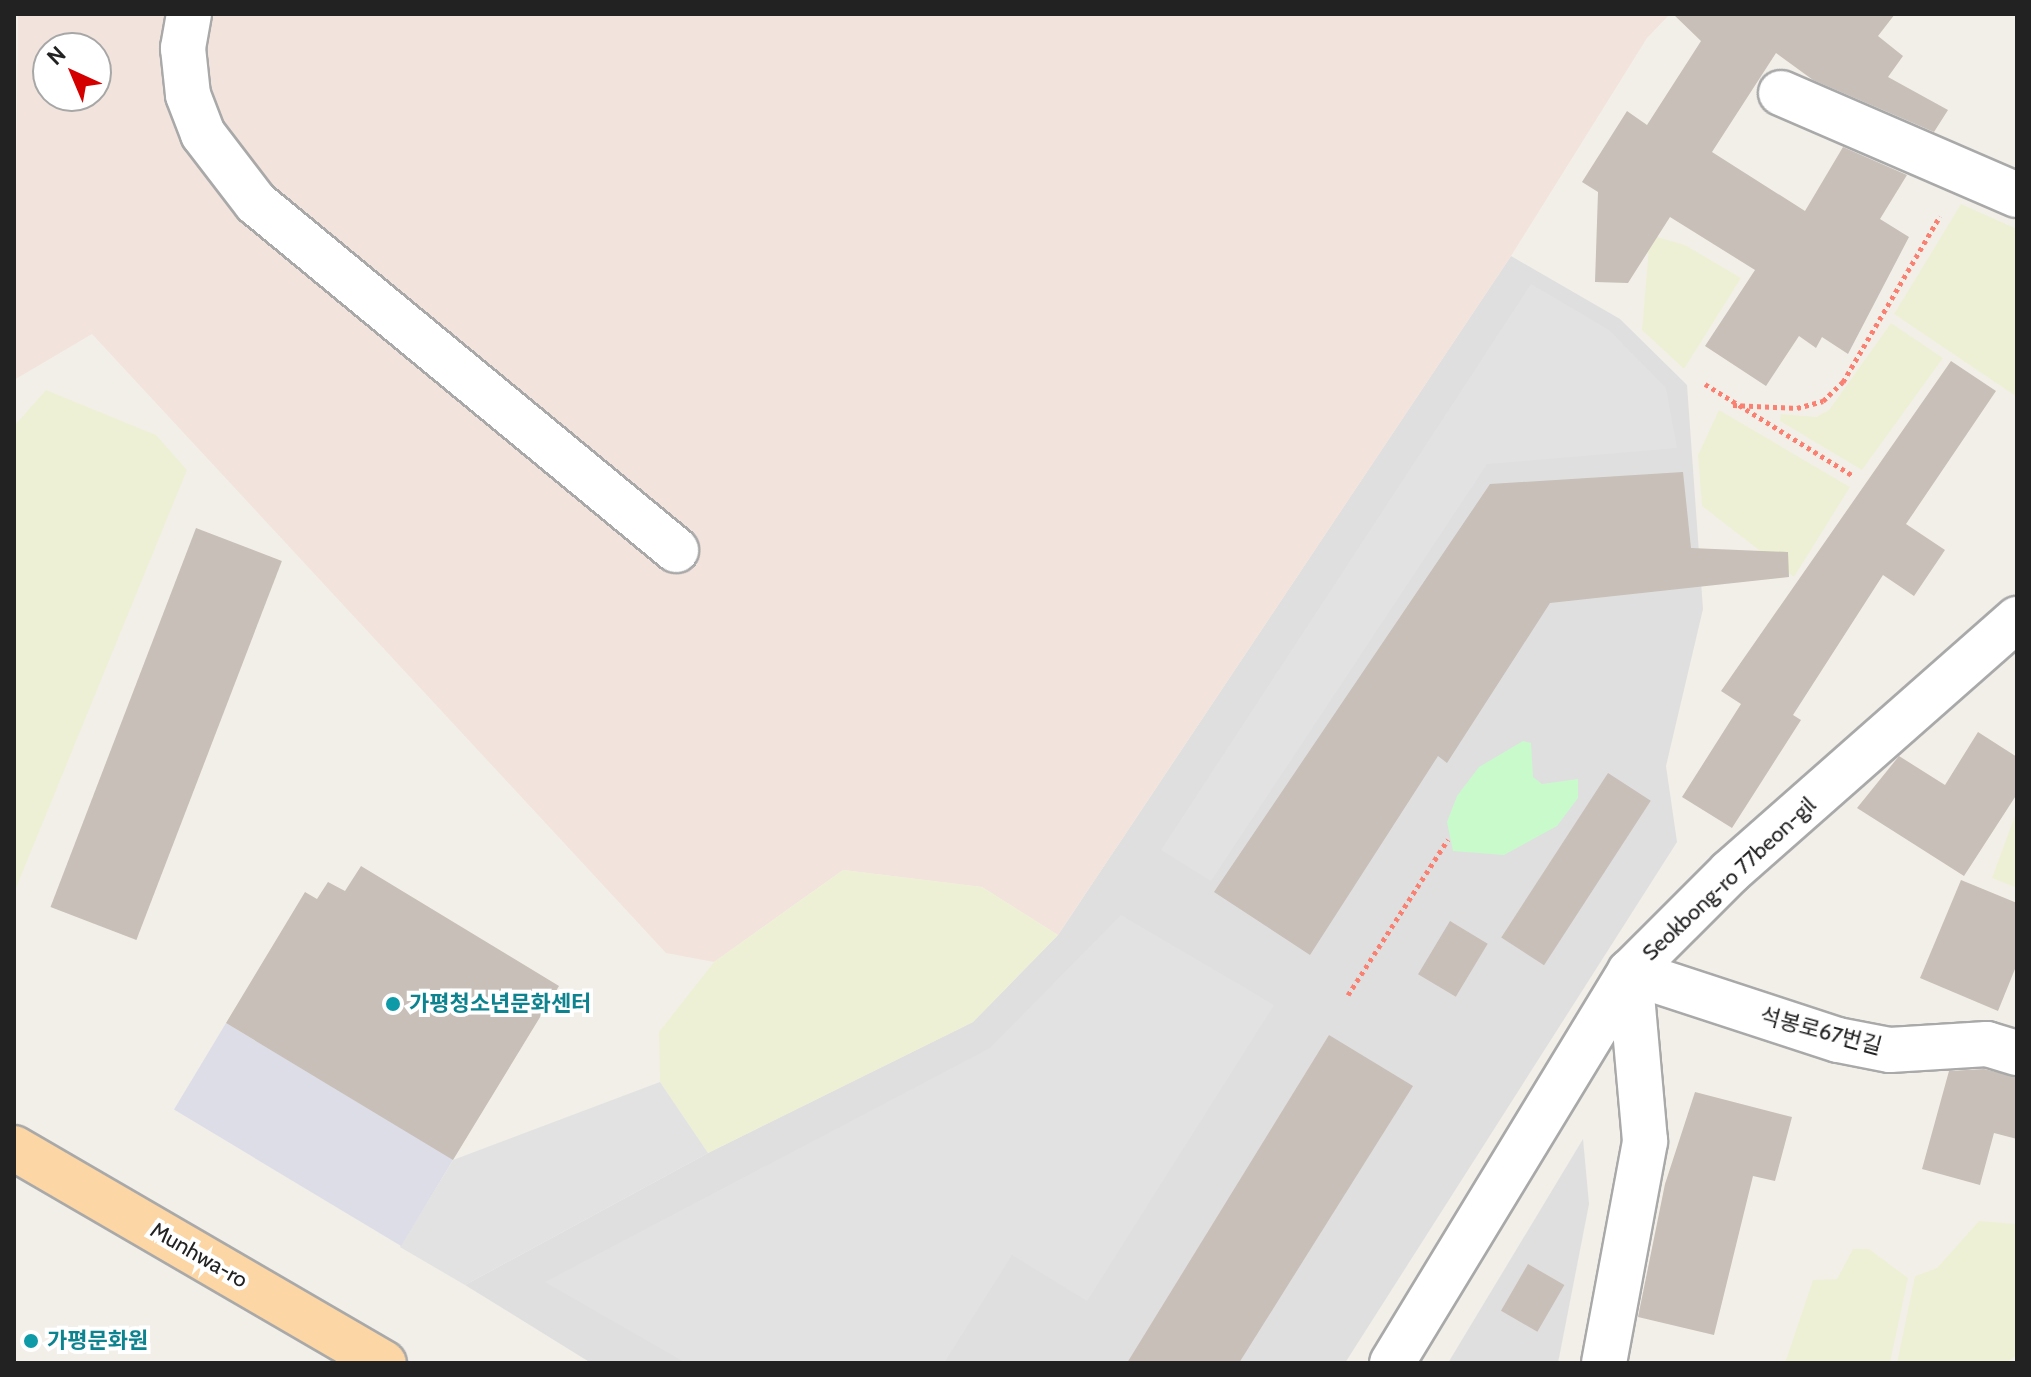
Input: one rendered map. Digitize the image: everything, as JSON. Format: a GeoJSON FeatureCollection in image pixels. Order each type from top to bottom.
{"type":"FeatureCollection","features":[{"type":"Feature","properties":{"kind":"main road","name":"Munhwa-ro"},"geometry":{"type":"LineString","coordinates":[[14,1148],[384,1363]]}},
{"type":"Feature","properties":{"kind":"street"},"geometry":{"type":"LineString","coordinates":[[189,14],[183,48],[188,95],[203,134],[256,203],[676,550]]}},
{"type":"Feature","properties":{"kind":"street"},"geometry":{"type":"LineString","coordinates":[[1781,93],[2017,195]]}},
{"type":"Feature","properties":{"kind":"street","name":"Seokbong-ro 77beon-gil"},"geometry":{"type":"LineString","coordinates":[[1604,1363],[1645,1141],[1630,972],[1730,872],[2017,619]]}},
{"type":"Feature","properties":{"kind":"street"},"geometry":{"type":"LineString","coordinates":[[1392,1363],[1630,972]]}},
{"type":"Feature","properties":{"kind":"street","name":"석봉로67번길"},"geometry":{"type":"LineString","coordinates":[[1630,972],[1838,1040],[1890,1050],[1987,1044],[2017,1053]]}},
{"type":"Feature","properties":{"kind":"path"},"geometry":{"type":"LineString","coordinates":[[1733,405],[1797,408],[1823,401],[1843,382],[1966,173]]}},
{"type":"Feature","properties":{"kind":"path"},"geometry":{"type":"LineString","coordinates":[[1705,384],[1733,405],[1852,475]]}},
{"type":"Feature","properties":{"kind":"path"},"geometry":{"type":"LineString","coordinates":[[1348,995],[1448,839]]}},
{"type":"Feature","properties":{"kind":"shaded area"},"geometry":{"type":"Polygon","coordinates":[[[18,14],[1670,14],[1647,38],[1511,256],[1058,935],[982,887],[843,870],[714,962],[666,953],[92,334],[14,380],[18,14]]]}},
{"type":"Feature","properties":{"kind":"shaded area"},"geometry":{"type":"Polygon","coordinates":[[[1511,256],[1620,319],[1687,385],[1703,609],[1666,766],[1677,842],[1345,1363],[591,1363],[465,1285],[708,1153],[973,1022],[1058,935],[1511,256]]]}},
{"type":"Feature","properties":{"kind":"shaded area"},"geometry":{"type":"Polygon","coordinates":[[[1531,284],[1609,330],[1666,388],[1677,448],[1487,464],[1211,881],[1161,850],[1531,284]]]}},
{"type":"Feature","properties":{"kind":"shaded area"},"geometry":{"type":"Polygon","coordinates":[[[1121,915],[1274,1005],[1087,1301],[1012,1255],[944,1363],[686,1363],[545,1282],[990,1048],[1121,915]]]}},
{"type":"Feature","properties":{"kind":"shaded area"},"geometry":{"type":"Polygon","coordinates":[[[226,1023],[453,1159],[401,1246],[174,1110],[226,1023]]]}},
{"type":"Feature","properties":{"kind":"shaded area"},"geometry":{"type":"Polygon","coordinates":[[[660,1082],[708,1153],[465,1285],[400,1247],[453,1160],[660,1082]]]}},
{"type":"Feature","properties":{"kind":"shaded area"},"geometry":{"type":"Polygon","coordinates":[[[1583,1139],[1589,1204],[1558,1363],[1448,1363],[1583,1139]]]}},
{"type":"Feature","properties":{"kind":"green space"},"geometry":{"type":"Polygon","coordinates":[[[1961,204],[2017,229],[2017,397],[1894,314],[1961,204]]]}},
{"type":"Feature","properties":{"kind":"green space"},"geometry":{"type":"Polygon","coordinates":[[[1650,235],[1685,245],[1741,278],[1684,369],[1642,330],[1650,235]]]}},
{"type":"Feature","properties":{"kind":"green space"},"geometry":{"type":"Polygon","coordinates":[[[1891,323],[1943,358],[1862,470],[1780,421],[1781,414],[1816,417],[1829,410],[1891,323]]]}},
{"type":"Feature","properties":{"kind":"green space"},"geometry":{"type":"Polygon","coordinates":[[[46,390],[156,435],[187,470],[14,893],[14,426],[46,390]]]}},
{"type":"Feature","properties":{"kind":"green space"},"geometry":{"type":"Polygon","coordinates":[[[1719,410],[1850,487],[1794,577],[1702,506],[1698,455],[1719,410]]]}},
{"type":"Feature","properties":{"kind":"green space"},"geometry":{"type":"Polygon","coordinates":[[[1523,741],[1531,743],[1533,777],[1542,784],[1578,779],[1578,798],[1557,826],[1504,855],[1453,851],[1447,822],[1457,796],[1479,767],[1523,741]]]}},
{"type":"Feature","properties":{"kind":"green space"},"geometry":{"type":"Polygon","coordinates":[[[2017,810],[2017,888],[1992,878],[2017,810]]]}},
{"type":"Feature","properties":{"kind":"green space"},"geometry":{"type":"Polygon","coordinates":[[[843,870],[982,887],[1058,935],[973,1022],[708,1153],[660,1082],[659,1032],[714,962],[843,870]]]}},
{"type":"Feature","properties":{"kind":"green space"},"geometry":{"type":"Polygon","coordinates":[[[1979,1221],[2017,1224],[2017,1355],[2006,1363],[1897,1363],[1915,1276],[1937,1268],[1979,1221]]]}},
{"type":"Feature","properties":{"kind":"green space"},"geometry":{"type":"Polygon","coordinates":[[[1853,1249],[1869,1249],[1908,1278],[1890,1363],[1785,1363],[1813,1280],[1837,1279],[1853,1249]]]}},
{"type":"Feature","properties":{"kind":"building"},"geometry":{"type":"Polygon","coordinates":[[[1673,14],[1895,14],[1878,36],[1903,56],[1888,77],[1948,110],[1934,132],[1813,80],[1776,53],[1712,152],[1805,211],[1843,147],[1907,175],[1880,219],[1909,237],[1848,354],[1822,337],[1816,348],[1799,336],[1766,386],[1705,346],[1755,270],[1670,217],[1628,283],[1595,282],[1598,192],[1582,182],[1627,111],[1647,125],[1701,41],[1673,14]]]}},
{"type":"Feature","properties":{"kind":"building"},"geometry":{"type":"Polygon","coordinates":[[[1951,361],[1996,391],[1906,524],[1945,550],[1914,596],[1883,575],[1793,715],[1801,720],[1732,828],[1682,797],[1741,704],[1721,691],[1951,361]]]}},
{"type":"Feature","properties":{"kind":"building"},"geometry":{"type":"Polygon","coordinates":[[[1683,472],[1691,548],[1788,552],[1789,577],[1550,603],[1447,763],[1438,756],[1310,955],[1214,892],[1490,484],[1683,472]]]}},
{"type":"Feature","properties":{"kind":"building"},"geometry":{"type":"Polygon","coordinates":[[[196,528],[282,561],[136,940],[51,907],[196,528]]]}},
{"type":"Feature","properties":{"kind":"building"},"geometry":{"type":"Polygon","coordinates":[[[1978,732],[2017,757],[2017,794],[1964,876],[1857,808],[1899,756],[1945,785],[1978,732]]]}},
{"type":"Feature","properties":{"kind":"building"},"geometry":{"type":"Polygon","coordinates":[[[1608,773],[1651,801],[1544,965],[1501,937],[1608,773]]]}},
{"type":"Feature","properties":{"kind":"building","name":"가평청소년문화센터"},"geometry":{"type":"Polygon","coordinates":[[[361,866],[559,986],[453,1160],[226,1023],[305,892],[317,899],[328,882],[345,891],[361,866]]]}},
{"type":"Feature","properties":{"kind":"building"},"geometry":{"type":"Polygon","coordinates":[[[1961,880],[2017,903],[2017,964],[1998,1011],[1920,978],[1961,880]]]}},
{"type":"Feature","properties":{"kind":"building"},"geometry":{"type":"Polygon","coordinates":[[[1450,921],[1488,944],[1456,997],[1418,974],[1450,921]]]}},
{"type":"Feature","properties":{"kind":"building"},"geometry":{"type":"Polygon","coordinates":[[[1329,1035],[1413,1086],[1239,1363],[1127,1363],[1329,1035]]]}},
{"type":"Feature","properties":{"kind":"building"},"geometry":{"type":"Polygon","coordinates":[[[1984,1069],[2017,1077],[2017,1139],[1994,1133],[1980,1185],[1922,1169],[1949,1071],[1984,1069]]]}},
{"type":"Feature","properties":{"kind":"building"},"geometry":{"type":"Polygon","coordinates":[[[1695,1092],[1792,1117],[1775,1181],[1753,1176],[1714,1335],[1638,1317],[1665,1184],[1695,1092]]]}},
{"type":"Feature","properties":{"kind":"building"},"geometry":{"type":"Polygon","coordinates":[[[1528,1264],[1564,1285],[1537,1332],[1501,1311],[1528,1264]]]}},
{"type":"Feature","properties":{"kind":"place","name":"가평청소년문화센터"},"geometry":{"type":"Point","coordinates":[393,1004]}},
{"type":"Feature","properties":{"kind":"place","name":"가평문화원"},"geometry":{"type":"Point","coordinates":[31,1341]}}]}
